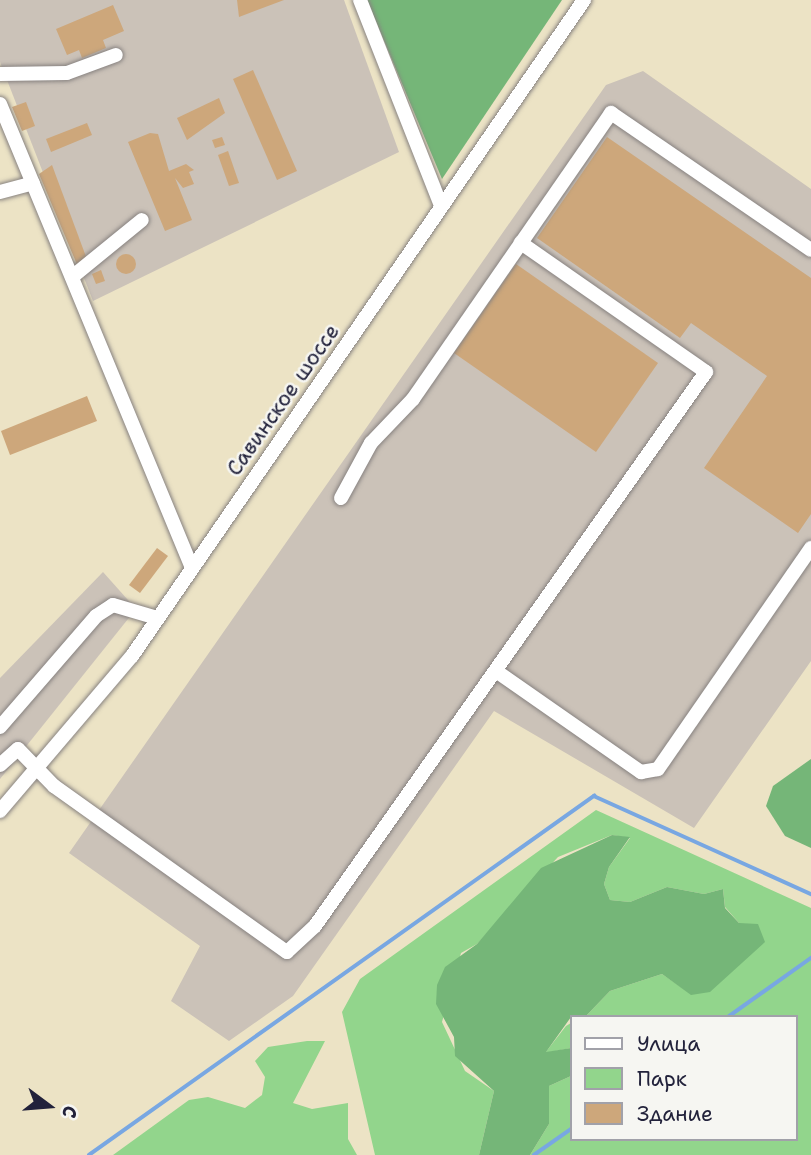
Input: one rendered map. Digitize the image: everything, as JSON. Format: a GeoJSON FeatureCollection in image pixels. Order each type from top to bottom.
{"type":"FeatureCollection","features":[{"type":"Feature","properties":{"kind":"street"},"geometry":{"type":"LineString","coordinates":[[360,0],[441,206]]}},
{"type":"Feature","properties":{"kind":"street","name":"Савинское шоссе"},"geometry":{"type":"LineString","coordinates":[[0,811],[38,772],[157,618],[584,0]]}},
{"type":"Feature","properties":{"kind":"street"},"geometry":{"type":"LineString","coordinates":[[0,75],[67,74],[116,55]]}},
{"type":"Feature","properties":{"kind":"street"},"geometry":{"type":"LineString","coordinates":[[0,104],[192,568]]}},
{"type":"Feature","properties":{"kind":"street"},"geometry":{"type":"LineString","coordinates":[[341,498],[371,443],[413,399],[611,113],[811,250]]}},
{"type":"Feature","properties":{"kind":"street"},"geometry":{"type":"LineString","coordinates":[[0,192],[33,183]]}},
{"type":"Feature","properties":{"kind":"street"},"geometry":{"type":"LineString","coordinates":[[72,277],[142,220]]}},
{"type":"Feature","properties":{"kind":"street"},"geometry":{"type":"LineString","coordinates":[[1,767],[18,749],[38,772],[287,952],[315,926],[706,372],[521,243]]}},
{"type":"Feature","properties":{"kind":"street"},"geometry":{"type":"LineString","coordinates":[[496,671],[641,772],[658,769],[811,548]]}},
{"type":"Feature","properties":{"kind":"street"},"geometry":{"type":"LineString","coordinates":[[0,727],[96,615],[113,605],[157,618]]}},
{"type":"Feature","properties":{"kind":"shaded area"},"geometry":{"type":"Polygon","coordinates":[[[0,0],[344,0],[399,152],[93,301],[0,62],[0,0]]]}},
{"type":"Feature","properties":{"kind":"shaded area"},"geometry":{"type":"Polygon","coordinates":[[[643,71],[811,189],[811,661],[694,828],[494,711],[293,996],[229,1041],[171,1001],[200,946],[69,853],[606,85],[643,71]]]}},
{"type":"Feature","properties":{"kind":"shaded area"},"geometry":{"type":"Polygon","coordinates":[[[103,572],[136,609],[0,779],[0,678],[103,572]]]}},
{"type":"Feature","properties":{"kind":"green space"},"geometry":{"type":"Polygon","coordinates":[[[367,0],[562,0],[442,179],[367,0]]]}},
{"type":"Feature","properties":{"kind":"green space"},"geometry":{"type":"Polygon","coordinates":[[[811,759],[811,848],[785,836],[766,806],[773,786],[811,759]]]}},
{"type":"Feature","properties":{"kind":"green space"},"geometry":{"type":"Polygon","coordinates":[[[596,810],[811,908],[811,1155],[530,1155],[549,1124],[549,1086],[570,1076],[570,1141],[797,1141],[797,1015],[587,1015],[610,991],[662,974],[691,994],[739,923],[725,907],[723,889],[704,894],[667,887],[630,902],[610,900],[604,884],[609,867],[630,838],[612,835],[558,857],[477,944],[461,953],[442,1022],[465,1071],[494,1091],[479,1155],[375,1155],[342,1012],[360,979],[596,810]]]}},
{"type":"Feature","properties":{"kind":"green space"},"geometry":{"type":"Polygon","coordinates":[[[612,835],[630,837],[609,867],[604,884],[610,900],[630,902],[667,887],[704,894],[723,889],[725,908],[739,923],[758,924],[765,942],[710,992],[691,995],[662,974],[610,991],[587,1015],[570,1015],[546,1052],[570,1048],[570,1076],[549,1086],[549,1124],[530,1155],[479,1155],[494,1091],[455,1056],[454,1037],[436,1004],[437,985],[445,967],[477,944],[541,868],[612,835]]]}},
{"type":"Feature","properties":{"kind":"green space"},"geometry":{"type":"Polygon","coordinates":[[[570,1024],[570,1048],[545,1053],[570,1024]]]}},
{"type":"Feature","properties":{"kind":"green space"},"geometry":{"type":"Polygon","coordinates":[[[325,1041],[293,1103],[312,1109],[348,1103],[348,1139],[357,1155],[113,1155],[189,1100],[208,1097],[245,1108],[262,1095],[265,1077],[255,1061],[268,1047],[325,1041]]]}},
{"type":"Feature","properties":{"kind":"building"},"geometry":{"type":"Polygon","coordinates":[[[237,0],[284,0],[239,17],[237,0]]]}},
{"type":"Feature","properties":{"kind":"building"},"geometry":{"type":"Polygon","coordinates":[[[113,5],[124,31],[103,40],[106,48],[82,58],[79,50],[67,55],[56,29],[113,5]]]}},
{"type":"Feature","properties":{"kind":"building"},"geometry":{"type":"Polygon","coordinates":[[[253,70],[297,171],[277,180],[233,79],[253,70]]]}},
{"type":"Feature","properties":{"kind":"building"},"geometry":{"type":"Polygon","coordinates":[[[219,98],[225,113],[187,140],[177,118],[219,98]]]}},
{"type":"Feature","properties":{"kind":"building"},"geometry":{"type":"Polygon","coordinates":[[[26,102],[35,126],[22,131],[12,107],[26,102]]]}},
{"type":"Feature","properties":{"kind":"building"},"geometry":{"type":"Polygon","coordinates":[[[87,123],[92,135],[51,152],[46,139],[87,123]]]}},
{"type":"Feature","properties":{"kind":"building"},"geometry":{"type":"Polygon","coordinates":[[[150,133],[158,134],[169,171],[186,164],[194,170],[189,172],[194,184],[183,188],[175,178],[192,220],[165,231],[128,142],[150,133]]]}},
{"type":"Feature","properties":{"kind":"building"},"geometry":{"type":"Polygon","coordinates":[[[222,137],[225,145],[215,148],[212,140],[222,137]]]}},
{"type":"Feature","properties":{"kind":"building"},"geometry":{"type":"Polygon","coordinates":[[[607,137],[811,278],[811,514],[798,533],[704,468],[767,376],[691,323],[680,338],[537,238],[607,137]]]}},
{"type":"Feature","properties":{"kind":"building"},"geometry":{"type":"Polygon","coordinates":[[[228,151],[239,183],[229,186],[218,155],[228,151]]]}},
{"type":"Feature","properties":{"kind":"building"},"geometry":{"type":"Polygon","coordinates":[[[52,165],[88,262],[78,267],[39,174],[52,165]]]}},
{"type":"Feature","properties":{"kind":"building"},"geometry":{"type":"Polygon","coordinates":[[[126,254],[133,257],[136,264],[133,271],[126,274],[119,271],[116,264],[119,257],[126,254]]]}},
{"type":"Feature","properties":{"kind":"building"},"geometry":{"type":"Polygon","coordinates":[[[516,264],[658,363],[596,452],[454,353],[516,264]]]}},
{"type":"Feature","properties":{"kind":"building"},"geometry":{"type":"Polygon","coordinates":[[[101,270],[105,281],[96,284],[92,274],[101,270]]]}},
{"type":"Feature","properties":{"kind":"building"},"geometry":{"type":"Polygon","coordinates":[[[87,396],[97,421],[10,455],[1,431],[87,396]]]}},
{"type":"Feature","properties":{"kind":"building"},"geometry":{"type":"Polygon","coordinates":[[[157,548],[168,556],[140,593],[129,585],[157,548]]]}},
{"type":"Feature","properties":{"kind":"waterway"},"geometry":{"type":"LineString","coordinates":[[89,1155],[594,796],[811,894]]}},
{"type":"Feature","properties":{"kind":"waterway"},"geometry":{"type":"LineString","coordinates":[[731,1015],[811,958]]}},
{"type":"Feature","properties":{"kind":"waterway"},"geometry":{"type":"LineString","coordinates":[[534,1155],[570,1130]]}}]}
